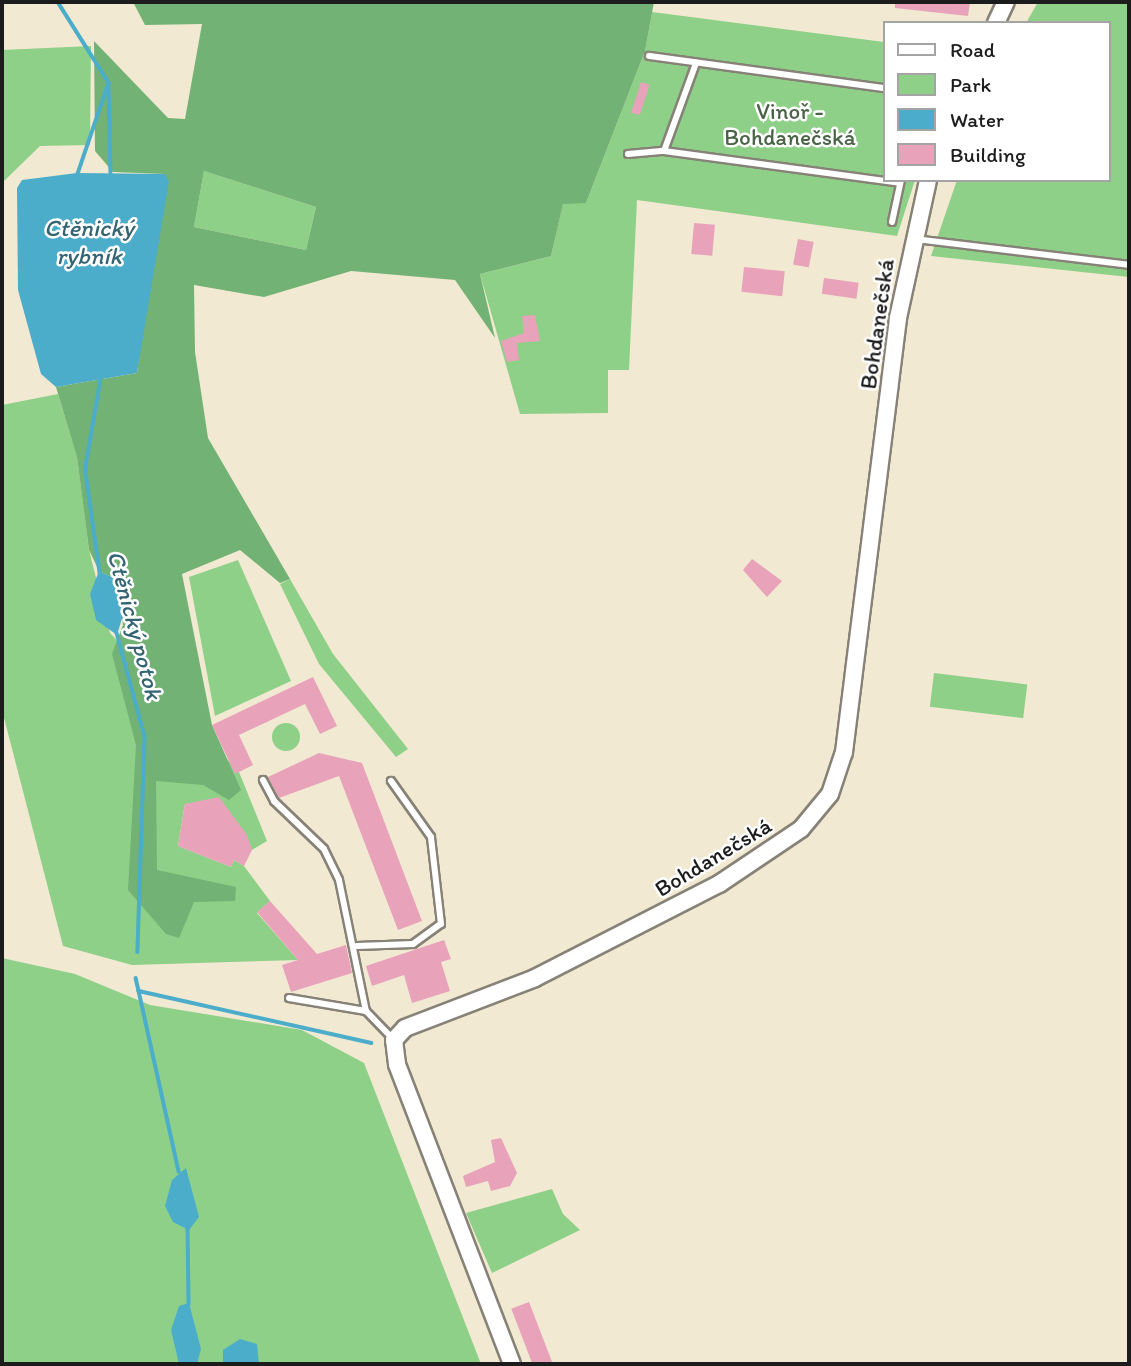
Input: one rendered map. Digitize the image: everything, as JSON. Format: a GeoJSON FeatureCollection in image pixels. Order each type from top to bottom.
{"type":"FeatureCollection","features":[{"type":"Feature","properties":{"kind":"street"},"geometry":{"type":"LineString","coordinates":[[997,21],[1006,2]]}},
{"type":"Feature","properties":{"kind":"street","name":"Bohdanečská"},"geometry":{"type":"LineString","coordinates":[[394,1040],[405,1028],[535,978],[719,884],[801,829],[830,793],[844,752],[913,239],[928,182]]}},
{"type":"Feature","properties":{"kind":"street"},"geometry":{"type":"LineString","coordinates":[[394,1040],[397,1065],[512,1364]]}},
{"type":"Feature","properties":{"kind":"lane"},"geometry":{"type":"LineString","coordinates":[[649,56],[883,88]]}},
{"type":"Feature","properties":{"kind":"lane"},"geometry":{"type":"LineString","coordinates":[[664,151],[696,62]]}},
{"type":"Feature","properties":{"kind":"lane"},"geometry":{"type":"LineString","coordinates":[[628,154],[664,151],[883,179]]}},
{"type":"Feature","properties":{"kind":"lane"},"geometry":{"type":"LineString","coordinates":[[891,222],[900,182]]}},
{"type":"Feature","properties":{"kind":"lane"},"geometry":{"type":"LineString","coordinates":[[913,239],[1129,265]]}},
{"type":"Feature","properties":{"kind":"lane"},"geometry":{"type":"LineString","coordinates":[[263,780],[274,801],[324,849],[357,946],[366,1011],[394,1040]]}},
{"type":"Feature","properties":{"kind":"lane"},"geometry":{"type":"LineString","coordinates":[[357,946],[413,944],[441,924],[430,837],[391,781]]}},
{"type":"Feature","properties":{"kind":"lane"},"geometry":{"type":"LineString","coordinates":[[289,998],[366,1011]]}},
{"type":"Feature","properties":{"kind":"green space"},"geometry":{"type":"Polygon","coordinates":[[[133,2],[654,2],[645,51],[586,203],[563,204],[551,256],[480,274],[495,338],[455,280],[351,271],[264,297],[194,285],[195,352],[208,438],[290,579],[280,583],[240,550],[182,574],[212,725],[241,790],[229,800],[203,785],[156,781],[157,870],[236,887],[235,901],[194,902],[179,938],[166,934],[128,890],[136,745],[112,654],[123,625],[118,580],[99,571],[89,550],[77,457],[56,387],[137,373],[165,174],[113,172],[95,151],[94,41],[168,118],[185,119],[202,24],[145,25],[133,2]],[[204,171],[194,227],[306,250],[316,207],[204,171]]]}},
{"type":"Feature","properties":{"kind":"green space"},"geometry":{"type":"Polygon","coordinates":[[[1038,2],[1129,2],[1129,277],[931,256],[956,182],[1110,182],[1110,21],[1027,21],[1038,2]]]}},
{"type":"Feature","properties":{"kind":"green space","name":"Vinoř - Bohdanečská"},"geometry":{"type":"Polygon","coordinates":[[[652,12],[883,42],[883,182],[914,182],[897,236],[637,200],[629,370],[608,370],[608,413],[520,414],[480,274],[551,256],[563,203],[586,203],[645,51],[652,12]]]}},
{"type":"Feature","properties":{"kind":"green space"},"geometry":{"type":"Polygon","coordinates":[[[91,46],[90,145],[40,146],[2,183],[2,50],[91,46]]]}},
{"type":"Feature","properties":{"kind":"green space"},"geometry":{"type":"Polygon","coordinates":[[[204,171],[316,207],[306,250],[194,227],[204,171]]]}},
{"type":"Feature","properties":{"kind":"green space"},"geometry":{"type":"Polygon","coordinates":[[[58,394],[77,456],[89,550],[110,633],[239,772],[267,841],[252,850],[202,803],[185,804],[178,846],[231,867],[234,860],[244,866],[270,901],[257,913],[298,960],[132,965],[63,946],[2,710],[2,405],[58,394]]]}},
{"type":"Feature","properties":{"kind":"green space"},"geometry":{"type":"Polygon","coordinates":[[[238,560],[291,681],[215,716],[189,577],[238,560]]]}},
{"type":"Feature","properties":{"kind":"green space"},"geometry":{"type":"Polygon","coordinates":[[[290,579],[333,654],[408,749],[396,757],[319,664],[280,584],[290,579]]]}},
{"type":"Feature","properties":{"kind":"green space"},"geometry":{"type":"Polygon","coordinates":[[[934,673],[1027,684],[1023,718],[930,707],[934,673]]]}},
{"type":"Feature","properties":{"kind":"green space"},"geometry":{"type":"Polygon","coordinates":[[[286,723],[296,727],[300,737],[296,747],[286,751],[276,747],[272,737],[276,727],[286,723]]]}},
{"type":"Feature","properties":{"kind":"green space"},"geometry":{"type":"Polygon","coordinates":[[[2,958],[75,974],[150,1005],[302,1030],[364,1063],[481,1364],[2,1364],[2,958]]]}},
{"type":"Feature","properties":{"kind":"green space"},"geometry":{"type":"Polygon","coordinates":[[[552,1189],[563,1214],[580,1230],[492,1273],[466,1213],[552,1189]]]}},
{"type":"Feature","properties":{"kind":"water","name":"Ctěnický rybník"},"geometry":{"type":"Polygon","coordinates":[[[77,173],[165,174],[169,181],[137,373],[56,387],[41,374],[18,290],[17,188],[22,180],[77,173]]]}},
{"type":"Feature","properties":{"kind":"water"},"geometry":{"type":"Polygon","coordinates":[[[99,571],[118,580],[126,605],[117,635],[96,620],[90,594],[99,571]]]}},
{"type":"Feature","properties":{"kind":"water"},"geometry":{"type":"Polygon","coordinates":[[[186,1168],[199,1217],[189,1230],[173,1222],[165,1206],[172,1180],[186,1168]]]}},
{"type":"Feature","properties":{"kind":"water"},"geometry":{"type":"Polygon","coordinates":[[[189,1303],[201,1349],[197,1364],[179,1364],[171,1330],[179,1306],[189,1303]]]}},
{"type":"Feature","properties":{"kind":"water"},"geometry":{"type":"Polygon","coordinates":[[[240,1339],[257,1344],[259,1364],[223,1364],[223,1350],[240,1339]]]}},
{"type":"Feature","properties":{"kind":"building"},"geometry":{"type":"Polygon","coordinates":[[[895,2],[970,2],[968,16],[895,8],[895,2]]]}},
{"type":"Feature","properties":{"kind":"building"},"geometry":{"type":"Polygon","coordinates":[[[641,82],[650,85],[640,115],[631,112],[641,82]]]}},
{"type":"Feature","properties":{"kind":"building"},"geometry":{"type":"Polygon","coordinates":[[[694,223],[715,225],[712,256],[691,254],[694,223]]]}},
{"type":"Feature","properties":{"kind":"building"},"geometry":{"type":"Polygon","coordinates":[[[798,239],[814,242],[809,268],[793,265],[798,239]]]}},
{"type":"Feature","properties":{"kind":"building"},"geometry":{"type":"Polygon","coordinates":[[[744,267],[785,271],[782,296],[741,292],[744,267]]]}},
{"type":"Feature","properties":{"kind":"building"},"geometry":{"type":"Polygon","coordinates":[[[824,278],[859,283],[856,299],[822,294],[824,278]]]}},
{"type":"Feature","properties":{"kind":"building"},"geometry":{"type":"Polygon","coordinates":[[[535,315],[540,341],[517,343],[519,360],[507,362],[501,341],[524,333],[522,316],[535,315]]]}},
{"type":"Feature","properties":{"kind":"building"},"geometry":{"type":"Polygon","coordinates":[[[752,559],[782,581],[767,597],[743,570],[752,559]]]}},
{"type":"Feature","properties":{"kind":"building"},"geometry":{"type":"Polygon","coordinates":[[[313,677],[337,726],[320,734],[305,704],[239,735],[253,765],[235,774],[212,725],[313,677]]]}},
{"type":"Feature","properties":{"kind":"building"},"geometry":{"type":"Polygon","coordinates":[[[319,753],[362,763],[422,921],[398,930],[339,776],[279,798],[268,777],[319,753]]]}},
{"type":"Feature","properties":{"kind":"building"},"geometry":{"type":"Polygon","coordinates":[[[219,797],[247,835],[252,850],[244,866],[234,860],[231,867],[178,846],[185,804],[219,797]]]}},
{"type":"Feature","properties":{"kind":"building"},"geometry":{"type":"Polygon","coordinates":[[[270,901],[317,954],[346,945],[352,973],[291,992],[282,965],[298,960],[257,912],[270,901]]]}},
{"type":"Feature","properties":{"kind":"building"},"geometry":{"type":"Polygon","coordinates":[[[444,940],[451,959],[441,962],[450,991],[412,1003],[404,975],[372,986],[366,966],[444,940]]]}},
{"type":"Feature","properties":{"kind":"building"},"geometry":{"type":"Polygon","coordinates":[[[501,1138],[517,1173],[510,1186],[491,1191],[488,1181],[466,1187],[463,1176],[495,1162],[491,1140],[501,1138]]]}},
{"type":"Feature","properties":{"kind":"building"},"geometry":{"type":"Polygon","coordinates":[[[529,1302],[553,1364],[532,1364],[511,1309],[529,1302]]]}},
{"type":"Feature","properties":{"kind":"waterway","name":"Ctěnický potok"},"geometry":{"type":"LineString","coordinates":[[58,2],[109,83],[77,177]]}},
{"type":"Feature","properties":{"kind":"waterway"},"geometry":{"type":"LineString","coordinates":[[109,87],[111,177]]}},
{"type":"Feature","properties":{"kind":"waterway","name":"Ctěnický potok"},"geometry":{"type":"LineString","coordinates":[[100,576],[85,469],[101,376]]}},
{"type":"Feature","properties":{"kind":"waterway","name":"Ctěnický potok"},"geometry":{"type":"LineString","coordinates":[[117,633],[145,737],[138,952]]}},
{"type":"Feature","properties":{"kind":"waterway","name":"Ctěnický potok"},"geometry":{"type":"LineString","coordinates":[[136,978],[139,991],[371,1043]]}},
{"type":"Feature","properties":{"kind":"waterway"},"geometry":{"type":"LineString","coordinates":[[139,991],[179,1172]]}},
{"type":"Feature","properties":{"kind":"waterway"},"geometry":{"type":"LineString","coordinates":[[188,1228],[189,1304]]}}]}
